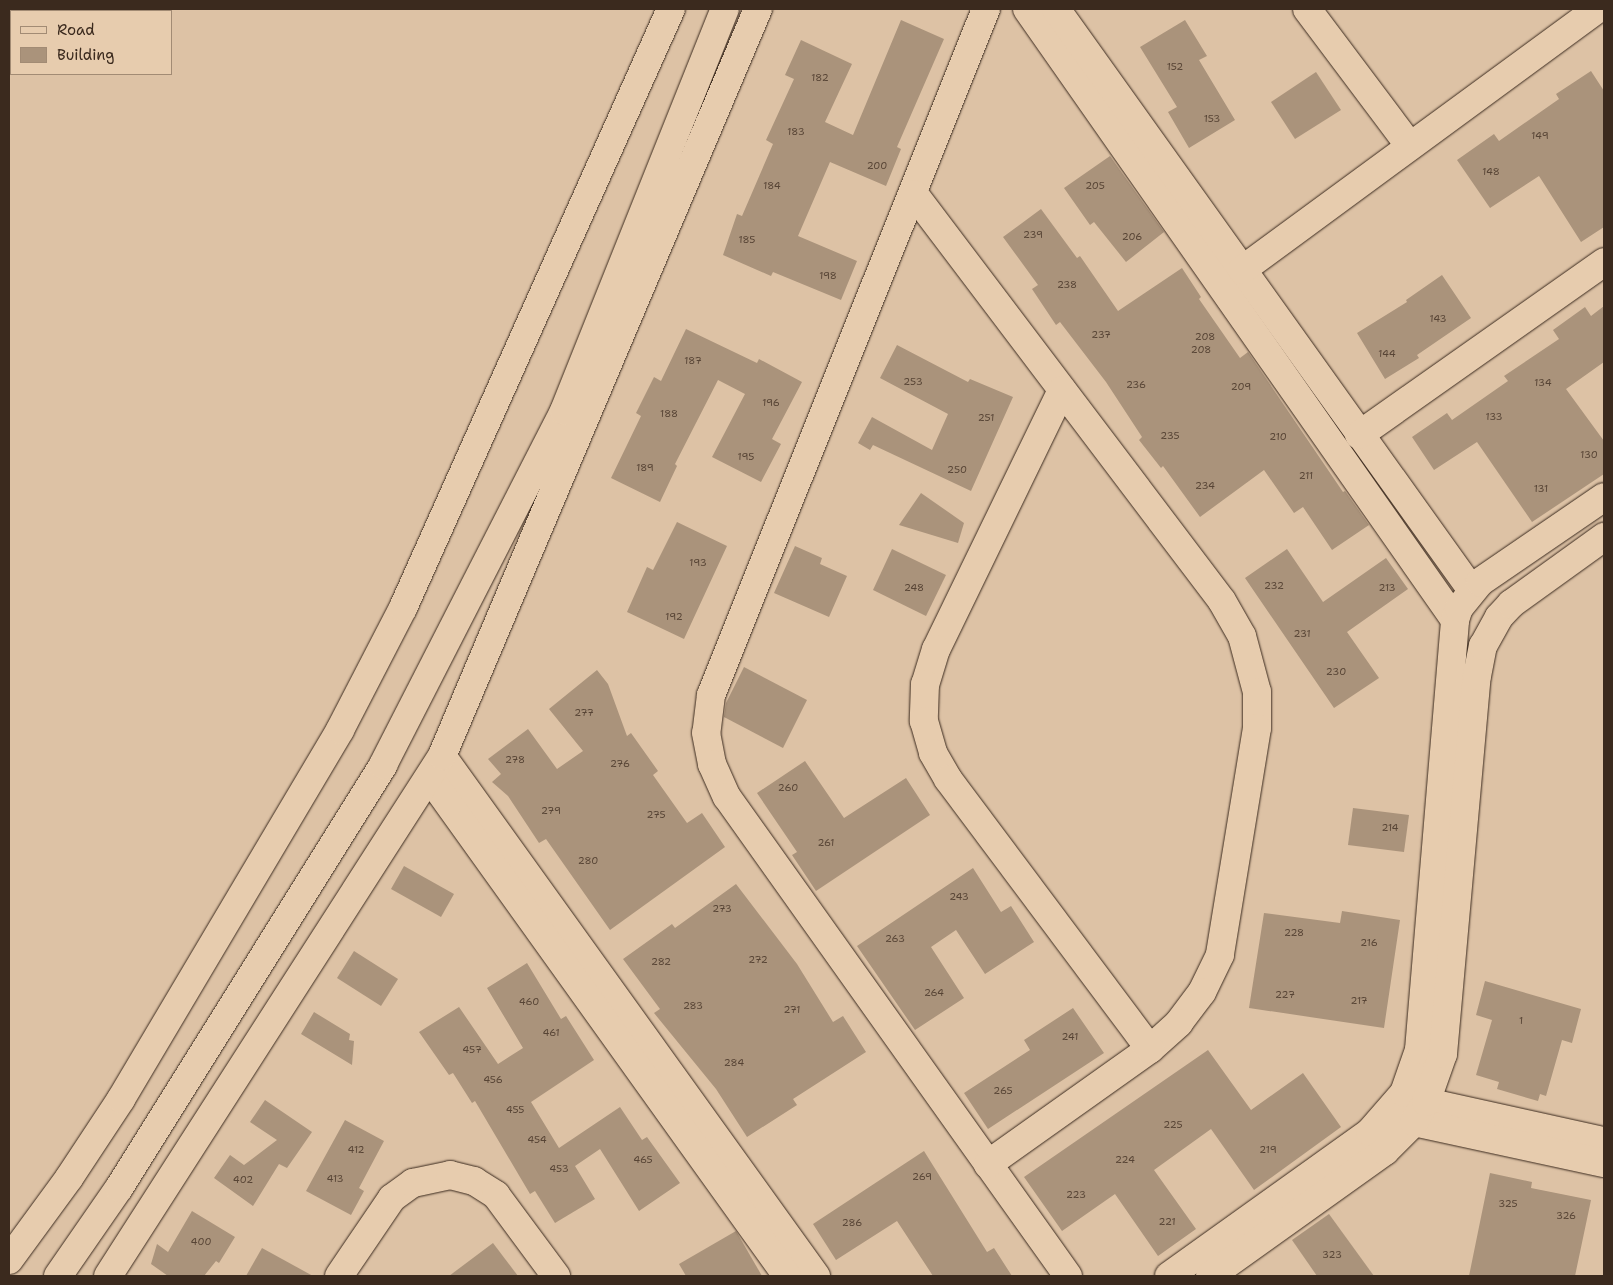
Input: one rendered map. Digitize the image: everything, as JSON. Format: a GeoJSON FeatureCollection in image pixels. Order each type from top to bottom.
{"type":"FeatureCollection","features":[{"type":"Feature","properties":{"kind":"street"},"geometry":{"type":"LineString","coordinates":[[9,1260],[69,1178],[121,1099],[340,730],[403,608],[671,9]]}},
{"type":"Feature","properties":{"kind":"street"},"geometry":{"type":"LineString","coordinates":[[85,1234],[114,1267],[436,767],[575,415],[725,9]]}},
{"type":"Feature","properties":{"kind":"street"},"geometry":{"type":"LineString","coordinates":[[58,1276],[134,1165],[383,765],[575,415],[758,9]]}},
{"type":"Feature","properties":{"kind":"street"},"geometry":{"type":"LineString","coordinates":[[986,9],[914,194],[711,695],[706,733],[712,764],[727,797],[1068,1276]]}},
{"type":"Feature","properties":{"kind":"street"},"geometry":{"type":"LineString","coordinates":[[1027,9],[1136,144],[1242,270],[1471,589]]}},
{"type":"Feature","properties":{"kind":"street"},"geometry":{"type":"LineString","coordinates":[[1056,9],[1136,144],[1455,620]]}},
{"type":"Feature","properties":{"kind":"street"},"geometry":{"type":"LineString","coordinates":[[1307,9],[1410,146]]}},
{"type":"Feature","properties":{"kind":"street"},"geometry":{"type":"LineString","coordinates":[[1242,270],[1597,9],[1604,15]]}},
{"type":"Feature","properties":{"kind":"street"},"geometry":{"type":"LineString","coordinates":[[914,194],[1233,618],[1242,636],[1257,692],[1257,728],[1220,955],[1191,1008],[1150,1049],[988,1164]]}},
{"type":"Feature","properties":{"kind":"street"},"geometry":{"type":"LineString","coordinates":[[1359,435],[1604,262]]}},
{"type":"Feature","properties":{"kind":"street"},"geometry":{"type":"LineString","coordinates":[[1062,390],[936,649],[925,684],[924,721],[933,753],[948,779],[1150,1049]]}},
{"type":"Feature","properties":{"kind":"street"},"geometry":{"type":"LineString","coordinates":[[1210,1276],[1309,1191],[1383,1121],[1404,1093],[1416,1064],[1455,620],[1471,589],[1604,497]]}},
{"type":"Feature","properties":{"kind":"street"},"geometry":{"type":"LineString","coordinates":[[1169,1276],[1309,1191],[1385,1151],[1420,1112],[1443,1054],[1477,676],[1483,646],[1499,617],[1511,604],[1604,537]]}},
{"type":"Feature","properties":{"kind":"street"},"geometry":{"type":"LineString","coordinates":[[436,767],[787,1276]]}},
{"type":"Feature","properties":{"kind":"street"},"geometry":{"type":"LineString","coordinates":[[436,767],[816,1276]]}},
{"type":"Feature","properties":{"kind":"street"},"geometry":{"type":"LineString","coordinates":[[1420,1112],[1604,1141]]}},
{"type":"Feature","properties":{"kind":"street"},"geometry":{"type":"LineString","coordinates":[[1420,1112],[1604,1163]]}},
{"type":"Feature","properties":{"kind":"street"},"geometry":{"type":"LineString","coordinates":[[339,1276],[392,1198],[419,1181],[450,1176],[474,1181],[496,1195],[556,1276]]}},
{"type":"Feature","properties":{"kind":"building"},"geometry":{"type":"Polygon","coordinates":[[[901,20],[944,39],[897,147],[901,149],[886,186],[830,162],[798,236],[857,261],[841,300],[773,272],[771,276],[723,255],[737,214],[742,216],[773,144],[766,140],[794,79],[785,75],[801,40],[852,64],[825,122],[853,135],[901,20]]]}},
{"type":"Feature","properties":{"kind":"building"},"geometry":{"type":"Polygon","coordinates":[[[1185,20],[1207,56],[1199,60],[1235,120],[1189,148],[1168,112],[1177,107],[1140,47],[1185,20]]]}},
{"type":"Feature","properties":{"kind":"building"},"geometry":{"type":"Polygon","coordinates":[[[1591,71],[1604,91],[1604,227],[1581,242],[1539,176],[1490,208],[1457,160],[1494,134],[1499,141],[1559,99],[1556,94],[1591,71]]]}},
{"type":"Feature","properties":{"kind":"building"},"geometry":{"type":"Polygon","coordinates":[[[1316,72],[1341,110],[1295,139],[1271,102],[1316,72]]]}},
{"type":"Feature","properties":{"kind":"building"},"geometry":{"type":"Polygon","coordinates":[[[1110,156],[1164,232],[1126,262],[1094,222],[1090,225],[1064,188],[1110,156]]]}},
{"type":"Feature","properties":{"kind":"building"},"geometry":{"type":"Polygon","coordinates":[[[1041,209],[1077,258],[1080,256],[1118,311],[1182,268],[1201,297],[1199,299],[1240,358],[1248,352],[1343,492],[1345,491],[1369,525],[1332,550],[1303,507],[1294,513],[1264,470],[1200,517],[1163,466],[1161,468],[1139,440],[1142,437],[1106,382],[1060,322],[1056,325],[1032,289],[1038,285],[1003,237],[1041,209]]]}},
{"type":"Feature","properties":{"kind":"building"},"geometry":{"type":"Polygon","coordinates":[[[1442,275],[1471,318],[1417,355],[1419,358],[1385,379],[1357,333],[1407,302],[1406,300],[1442,275]]]}},
{"type":"Feature","properties":{"kind":"building"},"geometry":{"type":"Polygon","coordinates":[[[1604,306],[1604,362],[1566,389],[1604,441],[1604,474],[1532,522],[1477,442],[1434,470],[1412,437],[1447,413],[1452,420],[1508,381],[1504,376],[1559,339],[1553,330],[1585,307],[1591,316],[1604,306]]]}},
{"type":"Feature","properties":{"kind":"building"},"geometry":{"type":"Polygon","coordinates":[[[686,329],[757,363],[759,359],[802,382],[772,439],[781,444],[761,482],[712,457],[745,394],[718,380],[675,464],[677,466],[660,502],[611,478],[641,416],[636,413],[654,377],[661,381],[686,329]]]}},
{"type":"Feature","properties":{"kind":"building"},"geometry":{"type":"Polygon","coordinates":[[[897,345],[968,382],[970,379],[1013,397],[971,491],[873,445],[870,450],[858,443],[872,417],[932,450],[948,414],[880,378],[897,345]]]}},
{"type":"Feature","properties":{"kind":"building"},"geometry":{"type":"Polygon","coordinates":[[[921,493],[964,523],[958,543],[899,525],[921,493]]]}},
{"type":"Feature","properties":{"kind":"building"},"geometry":{"type":"Polygon","coordinates":[[[677,522],[727,546],[684,639],[627,612],[647,567],[653,570],[677,522]]]}},
{"type":"Feature","properties":{"kind":"building"},"geometry":{"type":"Polygon","coordinates":[[[795,546],[822,558],[820,564],[847,576],[829,617],[774,593],[795,546]]]}},
{"type":"Feature","properties":{"kind":"building"},"geometry":{"type":"Polygon","coordinates":[[[892,549],[946,575],[926,616],[873,590],[892,549]]]}},
{"type":"Feature","properties":{"kind":"building"},"geometry":{"type":"Polygon","coordinates":[[[1287,549],[1323,602],[1386,558],[1408,589],[1347,632],[1379,678],[1334,708],[1245,578],[1287,549]]]}},
{"type":"Feature","properties":{"kind":"building"},"geometry":{"type":"Polygon","coordinates":[[[744,667],[807,700],[783,748],[724,717],[726,703],[744,667]]]}},
{"type":"Feature","properties":{"kind":"building"},"geometry":{"type":"Polygon","coordinates":[[[597,670],[608,684],[627,736],[631,733],[658,771],[653,775],[687,823],[702,813],[725,847],[610,930],[546,839],[539,843],[508,796],[492,782],[501,774],[488,759],[528,729],[557,769],[583,751],[549,709],[597,670]]]}},
{"type":"Feature","properties":{"kind":"building"},"geometry":{"type":"Polygon","coordinates":[[[805,761],[844,818],[906,778],[930,815],[816,891],[792,855],[797,852],[757,793],[805,761]]]}},
{"type":"Feature","properties":{"kind":"building"},"geometry":{"type":"Polygon","coordinates":[[[1353,808],[1409,815],[1404,852],[1348,845],[1353,808]]]}},
{"type":"Feature","properties":{"kind":"building"},"geometry":{"type":"Polygon","coordinates":[[[404,866],[454,894],[441,917],[391,889],[404,866]]]}},
{"type":"Feature","properties":{"kind":"building"},"geometry":{"type":"Polygon","coordinates":[[[973,868],[1001,912],[1011,906],[1034,942],[985,974],[956,930],[931,947],[964,998],[915,1030],[857,946],[973,868]]]}},
{"type":"Feature","properties":{"kind":"building"},"geometry":{"type":"Polygon","coordinates":[[[736,884],[797,964],[833,1022],[843,1016],[866,1052],[793,1099],[797,1105],[747,1137],[716,1089],[654,1013],[660,1009],[623,959],[672,924],[675,928],[736,884]]]}},
{"type":"Feature","properties":{"kind":"building"},"geometry":{"type":"Polygon","coordinates":[[[1342,911],[1400,920],[1384,1028],[1249,1008],[1264,913],[1340,923],[1342,911]]]}},
{"type":"Feature","properties":{"kind":"building"},"geometry":{"type":"Polygon","coordinates":[[[354,951],[398,979],[381,1006],[337,978],[354,951]]]}},
{"type":"Feature","properties":{"kind":"building"},"geometry":{"type":"Polygon","coordinates":[[[527,963],[561,1019],[566,1016],[594,1060],[531,1102],[559,1148],[620,1107],[642,1140],[647,1137],[680,1183],[639,1211],[600,1149],[575,1166],[595,1199],[555,1223],[535,1191],[530,1194],[475,1101],[472,1103],[453,1073],[449,1075],[419,1032],[459,1007],[498,1064],[523,1048],[487,988],[527,963]]]}},
{"type":"Feature","properties":{"kind":"building"},"geometry":{"type":"Polygon","coordinates":[[[1485,981],[1581,1009],[1572,1043],[1562,1040],[1546,1096],[1540,1094],[1538,1101],[1497,1089],[1499,1082],[1476,1075],[1492,1020],[1476,1015],[1485,981]]]}},
{"type":"Feature","properties":{"kind":"building"},"geometry":{"type":"Polygon","coordinates":[[[1073,1008],[1104,1053],[988,1129],[964,1093],[1030,1050],[1024,1040],[1073,1008]]]}},
{"type":"Feature","properties":{"kind":"building"},"geometry":{"type":"Polygon","coordinates":[[[314,1012],[350,1034],[349,1040],[354,1041],[352,1065],[301,1034],[314,1012]]]}},
{"type":"Feature","properties":{"kind":"building"},"geometry":{"type":"Polygon","coordinates":[[[1208,1050],[1251,1110],[1303,1073],[1341,1127],[1254,1190],[1211,1129],[1154,1170],[1196,1229],[1158,1256],[1115,1194],[1062,1231],[1024,1177],[1208,1050]]]}},
{"type":"Feature","properties":{"kind":"building"},"geometry":{"type":"Polygon","coordinates":[[[265,1100],[312,1132],[287,1168],[279,1164],[253,1206],[214,1178],[230,1155],[244,1165],[277,1140],[250,1122],[265,1100]]]}},
{"type":"Feature","properties":{"kind":"building"},"geometry":{"type":"Polygon","coordinates":[[[345,1120],[384,1141],[359,1188],[364,1191],[351,1215],[306,1191],[345,1120]]]}},
{"type":"Feature","properties":{"kind":"building"},"geometry":{"type":"Polygon","coordinates":[[[924,1151],[987,1252],[994,1248],[1012,1276],[933,1276],[897,1221],[836,1260],[813,1224],[924,1151]]]}},
{"type":"Feature","properties":{"kind":"building"},"geometry":{"type":"Polygon","coordinates":[[[1490,1173],[1532,1182],[1531,1188],[1591,1200],[1575,1276],[1469,1276],[1490,1173]]]}},
{"type":"Feature","properties":{"kind":"building"},"geometry":{"type":"Polygon","coordinates":[[[192,1211],[235,1237],[219,1263],[216,1261],[204,1276],[168,1276],[151,1264],[157,1244],[168,1252],[192,1211]]]}},
{"type":"Feature","properties":{"kind":"building"},"geometry":{"type":"Polygon","coordinates":[[[1329,1214],[1374,1276],[1317,1276],[1292,1240],[1329,1214]]]}},
{"type":"Feature","properties":{"kind":"building"},"geometry":{"type":"Polygon","coordinates":[[[736,1231],[762,1276],[686,1276],[679,1264],[736,1231]]]}},
{"type":"Feature","properties":{"kind":"building"},"geometry":{"type":"Polygon","coordinates":[[[493,1243],[518,1276],[449,1276],[493,1243]]]}},
{"type":"Feature","properties":{"kind":"building"},"geometry":{"type":"Polygon","coordinates":[[[262,1248],[313,1276],[246,1276],[262,1248]]]}}]}
